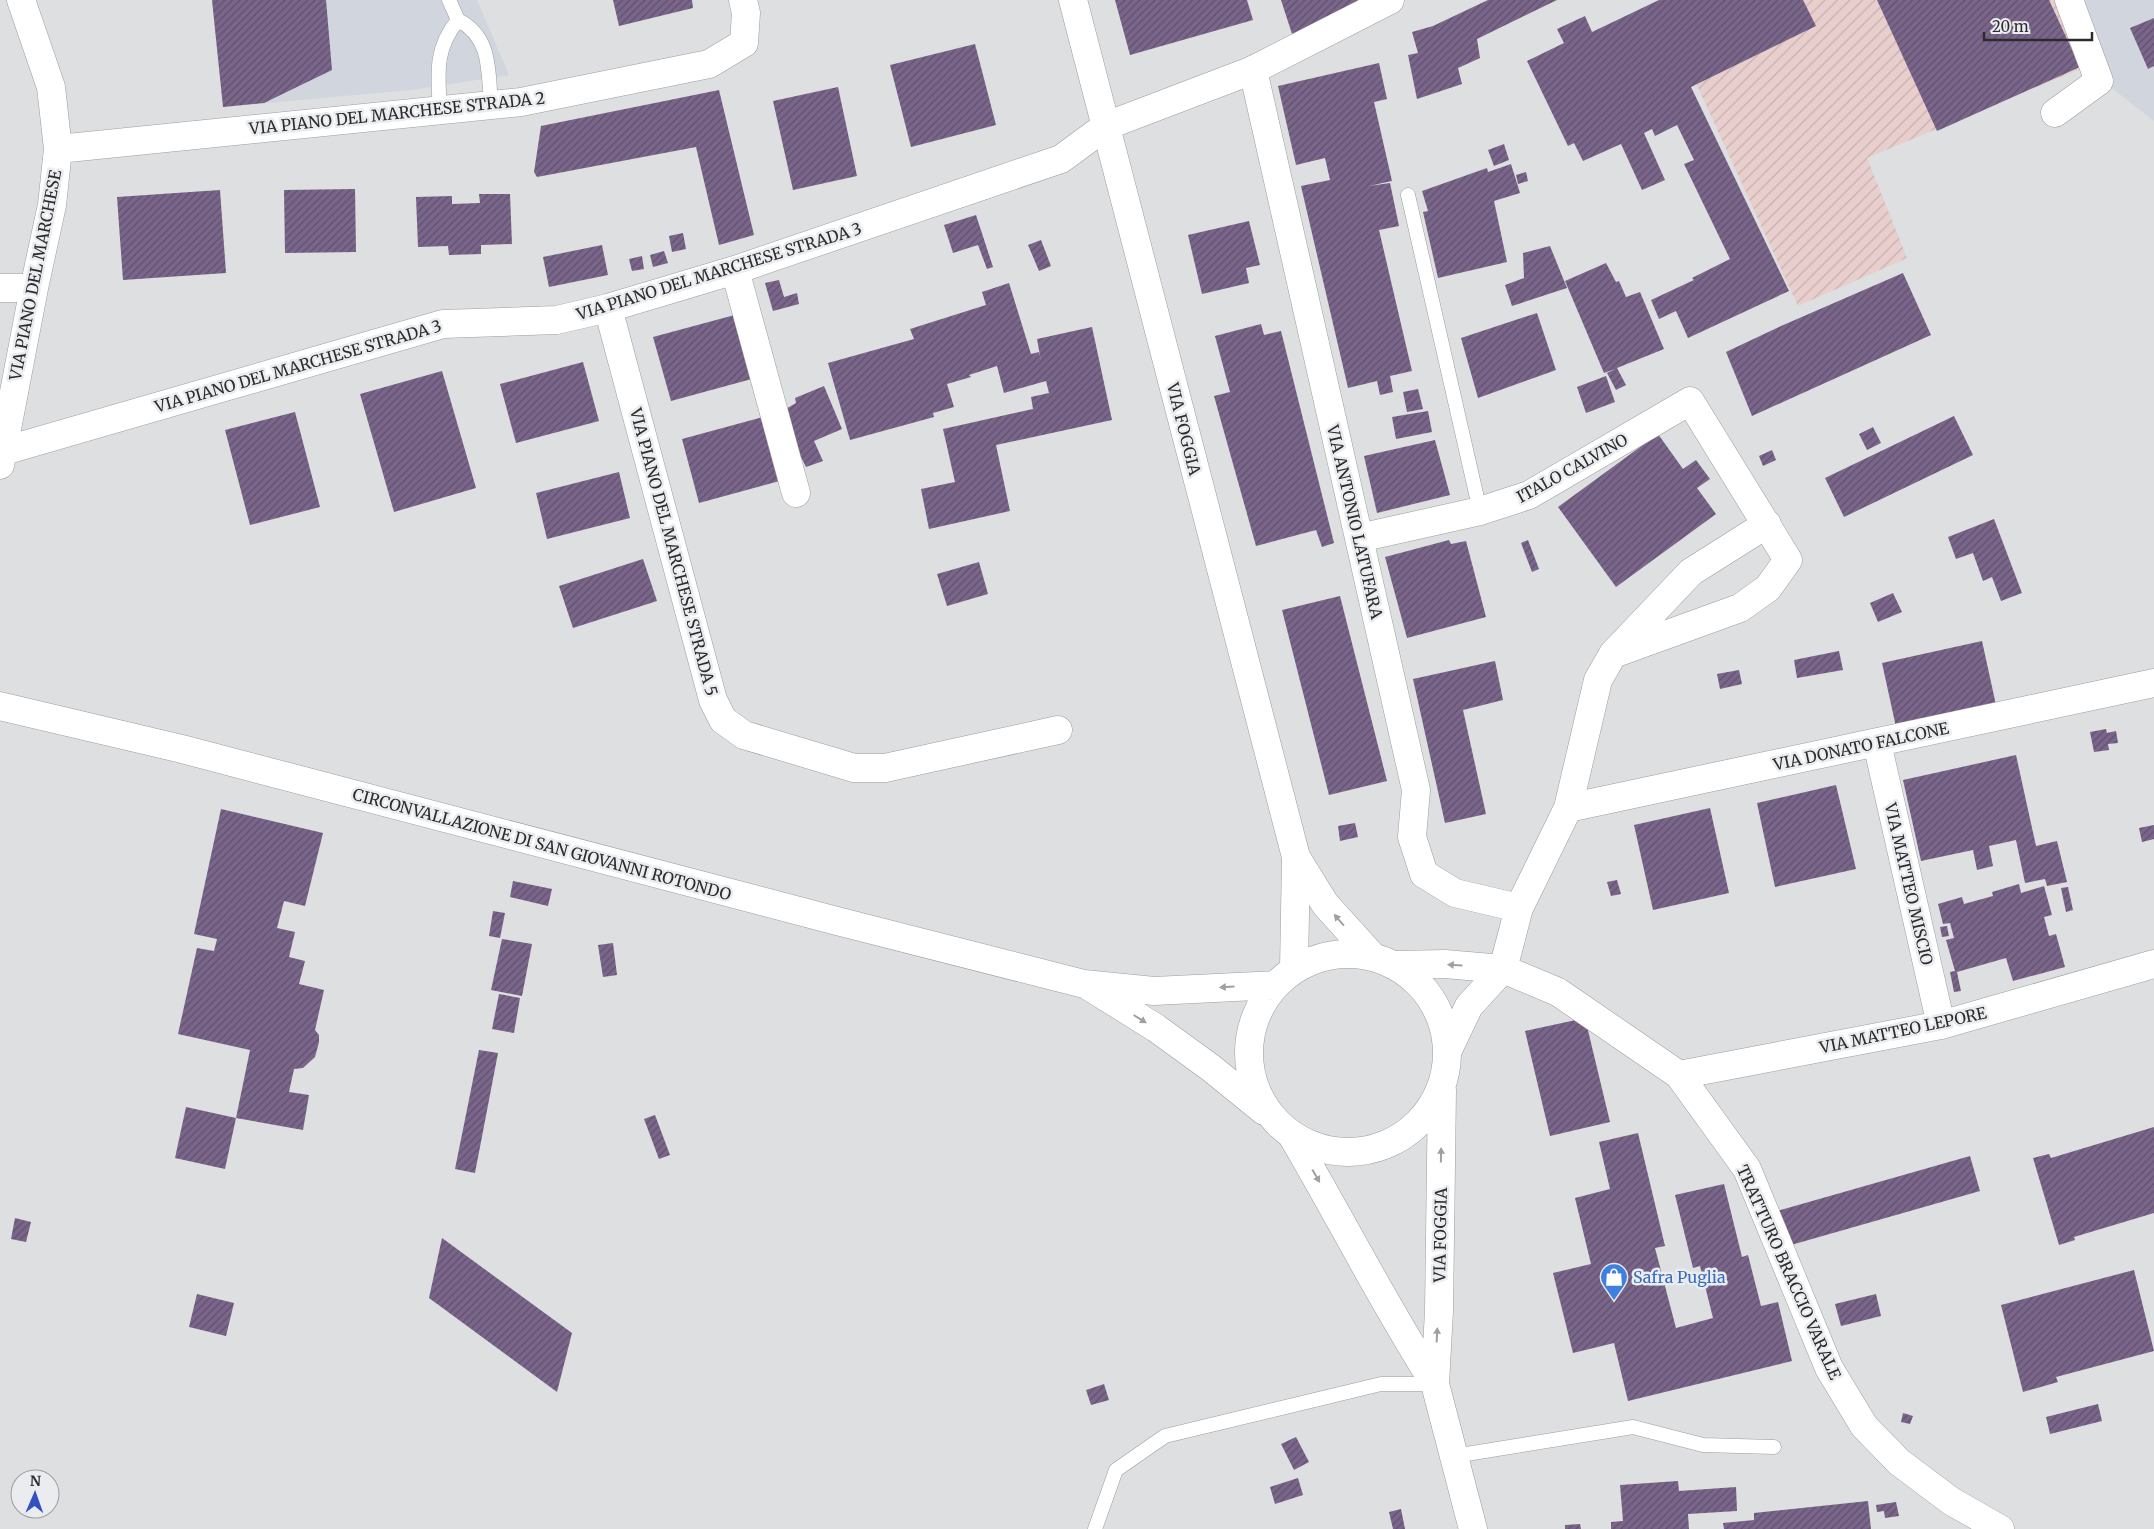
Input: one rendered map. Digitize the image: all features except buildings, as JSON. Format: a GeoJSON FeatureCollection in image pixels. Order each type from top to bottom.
{"type":"FeatureCollection","features":[{"type":"Feature","properties":{"kind":"street","name":"VIA PIANO DEL MARCHESE"},"geometry":{"type":"LineString","coordinates":[[1,456],[52,205],[58,149],[51,87],[21,0]]}},
{"type":"Feature","properties":{"kind":"street","name":"VIA PIANO DEL MARCHESE STRADA 2"},"geometry":{"type":"LineString","coordinates":[[58,149],[521,102],[710,64],[744,44],[746,13],[743,0]]}},
{"type":"Feature","properties":{"kind":"street","name":"VIA FOGGIA"},"geometry":{"type":"LineString","coordinates":[[1073,0],[1296,857],[1325,904],[1383,961],[1416,980],[1433,1000],[1444,1024],[1448,1050],[1447,1068],[1442,1086],[1428,1113],[1406,1134],[1379,1148],[1349,1153],[1318,1148],[1283,1127]]}},
{"type":"Feature","properties":{"kind":"street","name":"VIA PIANO DEL MARCHESE STRADA 3"},"geometry":{"type":"LineString","coordinates":[[1,456],[443,324],[557,320],[608,308],[735,270],[1061,159],[1106,126],[1254,70],[1390,0]]}},
{"type":"Feature","properties":{"kind":"street"},"geometry":{"type":"LineString","coordinates":[[2055,113],[2099,81],[2069,0]]}},
{"type":"Feature","properties":{"kind":"street","name":"VIA ANTONIO LATUFARA"},"geometry":{"type":"LineString","coordinates":[[1254,70],[1416,790],[1412,837],[1424,874],[1455,893],[1519,908]]}},
{"type":"Feature","properties":{"kind":"street"},"geometry":{"type":"LineString","coordinates":[[735,270],[796,494]]}},
{"type":"Feature","properties":{"kind":"street"},"geometry":{"type":"LineString","coordinates":[[0,288],[34,288]]}},
{"type":"Feature","properties":{"kind":"street","name":"VIA PIANO DEL MARCHESE STRADA 5"},"geometry":{"type":"LineString","coordinates":[[608,308],[713,700],[723,720],[744,735],[854,768],[885,768],[1058,730]]}},
{"type":"Feature","properties":{"kind":"street","name":"ITALO CALVINO"},"geometry":{"type":"LineString","coordinates":[[1359,538],[1480,511],[1529,495],[1690,401],[1766,524]]}},
{"type":"Feature","properties":{"kind":"street"},"geometry":{"type":"LineString","coordinates":[[1448,1050],[1469,1006],[1503,969],[1519,908],[1568,808],[1598,680],[1612,654],[1691,572],[1766,524],[1788,560],[1768,588],[1740,608],[1612,654]]}},
{"type":"Feature","properties":{"kind":"street","name":"VIA DONATO FALCONE"},"geometry":{"type":"LineString","coordinates":[[1568,808],[2154,684]]}},
{"type":"Feature","properties":{"kind":"street","name":"CIRCONVALLAZIONE DI SAN GIOVANNI ROTONDO"},"geometry":{"type":"LineString","coordinates":[[0,706],[182,749],[837,922],[1084,984],[1154,991],[1285,977]]}},
{"type":"Feature","properties":{"kind":"street","name":"VIA MATTEO MISCIO"},"geometry":{"type":"LineString","coordinates":[[1877,743],[1941,1025]]}},
{"type":"Feature","properties":{"kind":"street","name":"VIA FOGGIA"},"geometry":{"type":"LineString","coordinates":[[1296,857],[1285,977],[1259,1009],[1250,1038],[1250,1067],[1258,1096],[1283,1127],[1354,1243],[1400,1330],[1435,1384]]}},
{"type":"Feature","properties":{"kind":"street"},"geometry":{"type":"LineString","coordinates":[[1285,977],[1318,958],[1336,955],[1345,954],[1383,961]]}},
{"type":"Feature","properties":{"kind":"street","name":"TRATTURO BRACCIO VARALE"},"geometry":{"type":"LineString","coordinates":[[1383,961],[1503,969],[1558,992],[1679,1076],[1747,1169],[1829,1368],[1864,1426],[1899,1462],[1951,1501],[2000,1529]]}},
{"type":"Feature","properties":{"kind":"street","name":"VIA MATTEO LEPORE"},"geometry":{"type":"LineString","coordinates":[[1679,1076],[1941,1025],[2154,964]]}},
{"type":"Feature","properties":{"kind":"street","name":"CIRCONVALLAZIONE DI SAN GIOVANNI ROTONDO"},"geometry":{"type":"LineString","coordinates":[[1084,984],[1156,1028],[1203,1062],[1283,1127]]}},
{"type":"Feature","properties":{"kind":"street","name":"VIA FOGGIA"},"geometry":{"type":"LineString","coordinates":[[1442,1086],[1439,1311],[1435,1384],[1473,1529]]}},
{"type":"Feature","properties":{"kind":"lane"},"geometry":{"type":"LineString","coordinates":[[449,0],[458,20],[468,26],[478,36],[487,54],[491,105]]}},
{"type":"Feature","properties":{"kind":"lane"},"geometry":{"type":"LineString","coordinates":[[440,110],[438,63],[448,31],[458,20]]}},
{"type":"Feature","properties":{"kind":"lane"},"geometry":{"type":"LineString","coordinates":[[1408,196],[1480,511]]}},
{"type":"Feature","properties":{"kind":"lane"},"geometry":{"type":"LineString","coordinates":[[1095,1529],[1116,1470],[1165,1436],[1381,1384],[1435,1384]]}},
{"type":"Feature","properties":{"kind":"lane"},"geometry":{"type":"LineString","coordinates":[[1454,1456],[1633,1427],[1703,1445],[1774,1447]]}},
{"type":"Feature","properties":{"kind":"shaded area"},"geometry":{"type":"Polygon","coordinates":[[[212,0],[477,0],[509,75],[411,90],[223,107],[212,0]]]}},
{"type":"Feature","properties":{"kind":"shaded area"},"geometry":{"type":"Polygon","coordinates":[[[1658,0],[2056,0],[2085,67],[1867,158],[1907,258],[1798,306],[1658,0]]]}},
{"type":"Feature","properties":{"kind":"shaded area"},"geometry":{"type":"Polygon","coordinates":[[[2056,0],[2154,0],[2154,121],[2085,67],[2056,0]]]}},
{"type":"Feature","properties":{"kind":"place","name":"Safra Puglia"},"geometry":{"type":"Point","coordinates":[1614,1301]}}]}
